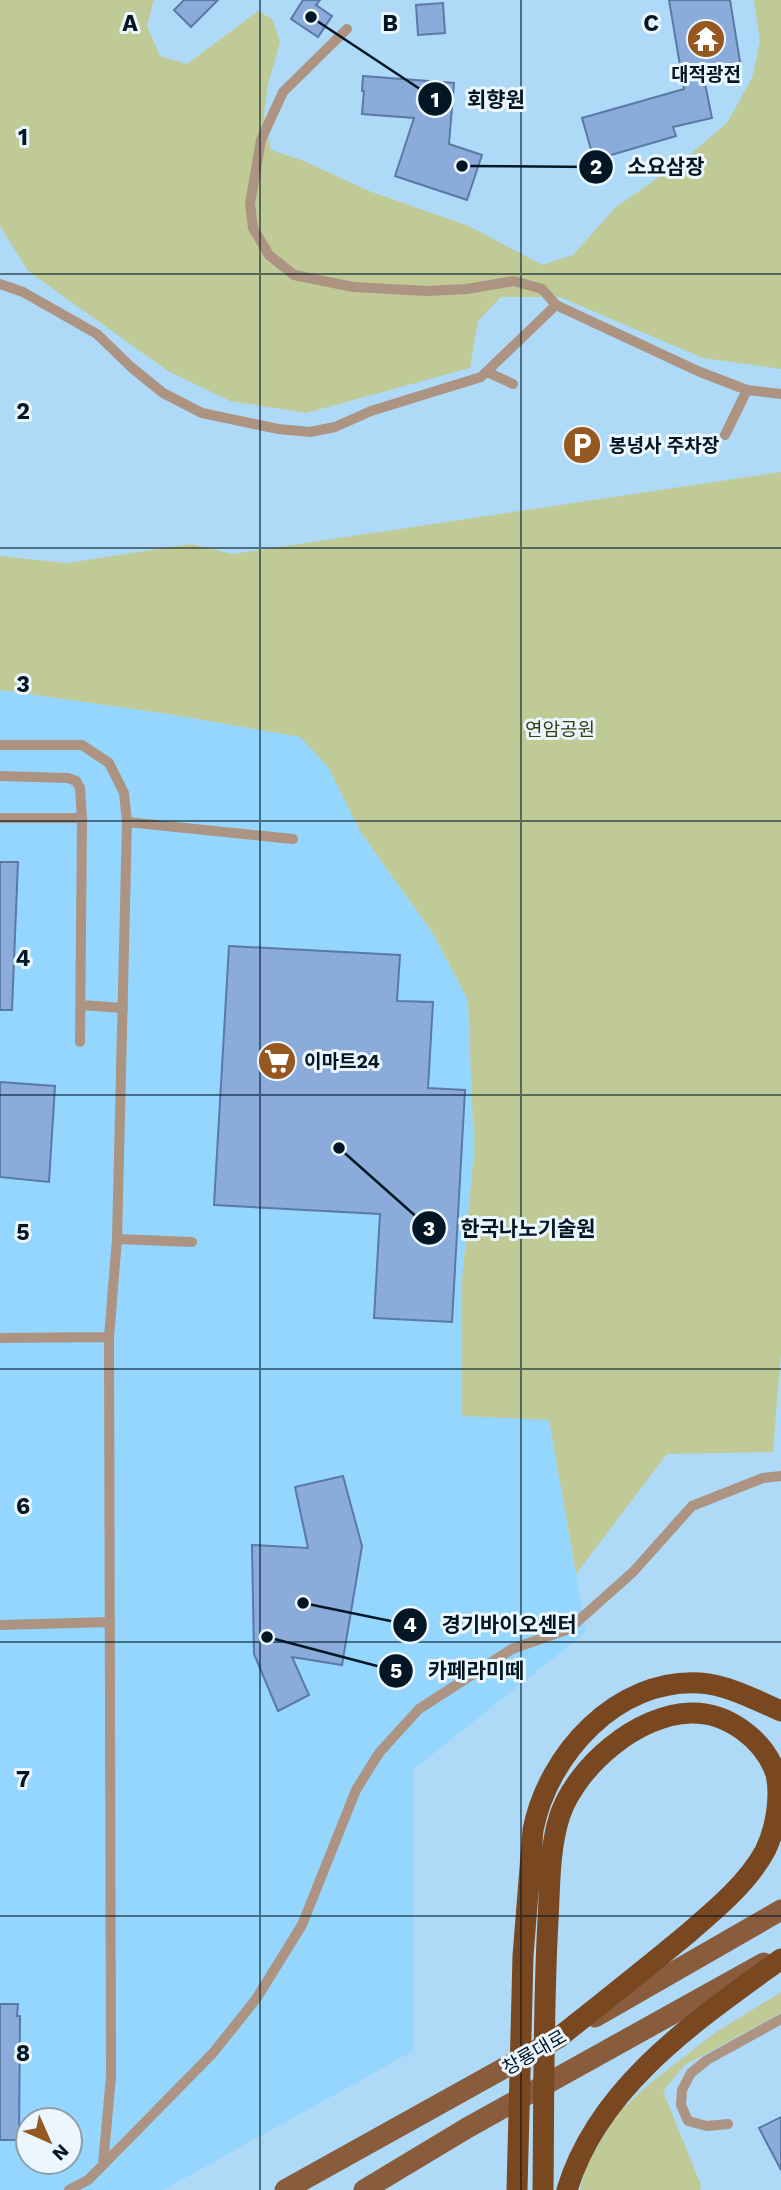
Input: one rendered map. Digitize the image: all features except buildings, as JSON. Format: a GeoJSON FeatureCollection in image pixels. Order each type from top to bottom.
{"type":"FeatureCollection","features":[{"type":"Feature","properties":{"kind":"highway"},"geometry":{"type":"LineString","coordinates":[[517,2190],[523,1956],[532,1842],[537,1812],[546,1787],[571,1748],[591,1726],[639,1694],[692,1683],[720,1687],[781,1712]]}},
{"type":"Feature","properties":{"kind":"highway"},"geometry":{"type":"LineString","coordinates":[[542,2190],[551,1861],[560,1815],[578,1782],[603,1754],[646,1725],[678,1714],[692,1713],[721,1718],[732,1723],[754,1740],[776,1774],[779,1787],[778,1810],[765,1850],[755,1866],[700,1923],[558,2038]]}},
{"type":"Feature","properties":{"kind":"highway"},"geometry":{"type":"LineString","coordinates":[[567,2190],[582,2151],[595,2128],[630,2085],[691,2026],[781,1959]]}},
{"type":"Feature","properties":{"kind":"main road","name":"창룡대로"},"geometry":{"type":"LineString","coordinates":[[285,2190],[781,1910]]}},
{"type":"Feature","properties":{"kind":"main road","name":"창룡대로"},"geometry":{"type":"LineString","coordinates":[[364,2190],[467,2128],[781,1953]]}},
{"type":"Feature","properties":{"kind":"lane"},"geometry":{"type":"LineString","coordinates":[[348,29],[284,92],[261,140],[250,204],[253,228],[269,255],[294,275],[352,287],[427,291],[467,289],[514,281],[542,289],[556,305],[700,372],[747,390],[781,394]]}},
{"type":"Feature","properties":{"kind":"lane"},"geometry":{"type":"LineString","coordinates":[[0,284],[23,292],[97,334],[163,393],[202,413],[278,429],[310,432],[335,427],[371,411],[481,377],[556,305]]}},
{"type":"Feature","properties":{"kind":"lane"},"geometry":{"type":"LineString","coordinates":[[487,372],[513,384]]}},
{"type":"Feature","properties":{"kind":"lane"},"geometry":{"type":"LineString","coordinates":[[725,435],[747,390]]}},
{"type":"Feature","properties":{"kind":"lane"},"geometry":{"type":"LineString","coordinates":[[0,745],[82,746],[109,763],[124,793],[127,822],[117,1239],[109,1337],[111,2076],[103,2165]]}},
{"type":"Feature","properties":{"kind":"lane"},"geometry":{"type":"LineString","coordinates":[[0,776],[68,778],[76,781],[80,788],[80,1042]]}},
{"type":"Feature","properties":{"kind":"lane"},"geometry":{"type":"LineString","coordinates":[[0,818],[82,818]]}},
{"type":"Feature","properties":{"kind":"lane"},"geometry":{"type":"LineString","coordinates":[[127,822],[293,839]]}},
{"type":"Feature","properties":{"kind":"lane"},"geometry":{"type":"LineString","coordinates":[[81,1005],[123,1008]]}},
{"type":"Feature","properties":{"kind":"lane"},"geometry":{"type":"LineString","coordinates":[[117,1239],[192,1242]]}},
{"type":"Feature","properties":{"kind":"lane"},"geometry":{"type":"LineString","coordinates":[[0,1338],[109,1337]]}},
{"type":"Feature","properties":{"kind":"lane"},"geometry":{"type":"LineString","coordinates":[[69,2190],[88,2180],[213,2053],[256,1999],[302,1925],[356,1790],[379,1753],[419,1709],[512,1649],[569,1629],[633,1572],[692,1506],[763,1478],[781,1476]]}},
{"type":"Feature","properties":{"kind":"lane"},"geometry":{"type":"LineString","coordinates":[[0,1625],[110,1622]]}},
{"type":"Feature","properties":{"kind":"lane"},"geometry":{"type":"LineString","coordinates":[[728,2124],[707,2126],[688,2121],[681,2105],[682,2090],[691,2073],[707,2060],[781,2019]]}},
{"type":"Feature","properties":{"kind":"shaded area"},"geometry":{"type":"Polygon","coordinates":[[[0,690],[168,714],[300,737],[328,767],[361,833],[432,932],[468,1000],[474,1151],[462,1280],[462,1416],[549,1420],[586,1632],[414,1769],[413,2051],[163,2190],[0,2190],[0,690]]]}},
{"type":"Feature","properties":{"kind":"green space"},"geometry":{"type":"Polygon","coordinates":[[[0,0],[155,0],[147,26],[160,56],[187,64],[258,11],[272,19],[280,42],[268,84],[264,114],[271,150],[304,161],[369,191],[469,226],[542,265],[573,255],[615,208],[687,157],[727,123],[752,78],[760,41],[754,0],[781,0],[781,369],[703,358],[560,297],[501,297],[478,321],[470,368],[306,413],[230,401],[168,371],[28,271],[0,226],[0,0]]]}},
{"type":"Feature","properties":{"kind":"green space","name":"연암공원"},"geometry":{"type":"Polygon","coordinates":[[[781,472],[781,1353],[773,1452],[667,1454],[576,1574],[549,1420],[462,1416],[462,1280],[474,1151],[468,1000],[432,932],[361,833],[328,767],[300,737],[168,714],[0,690],[0,556],[67,563],[191,544],[232,554],[781,472]]]}},
{"type":"Feature","properties":{"kind":"green space"},"geometry":{"type":"Polygon","coordinates":[[[781,1992],[781,2013],[685,2065],[663,2091],[701,2185],[700,2190],[580,2190],[586,2167],[615,2116],[649,2084],[716,2032],[781,1992]]]}},
{"type":"Feature","properties":{"kind":"place","name":"회향원"},"geometry":{"type":"Point","coordinates":[311,17]}},
{"type":"Feature","properties":{"kind":"place","name":"대적광전"},"geometry":{"type":"Point","coordinates":[706,39]}},
{"type":"Feature","properties":{"kind":"place","name":"소요삼장"},"geometry":{"type":"Point","coordinates":[462,166]}},
{"type":"Feature","properties":{"kind":"place","name":"봉녕사 주차장"},"geometry":{"type":"Point","coordinates":[582,445]}},
{"type":"Feature","properties":{"kind":"place","name":"이마트24"},"geometry":{"type":"Point","coordinates":[277,1061]}},
{"type":"Feature","properties":{"kind":"place","name":"한국나노기술원"},"geometry":{"type":"Point","coordinates":[339,1148]}},
{"type":"Feature","properties":{"kind":"place","name":"경기바이오센터"},"geometry":{"type":"Point","coordinates":[303,1603]}},
{"type":"Feature","properties":{"kind":"place","name":"카페라미떼"},"geometry":{"type":"Point","coordinates":[267,1637]}}]}
